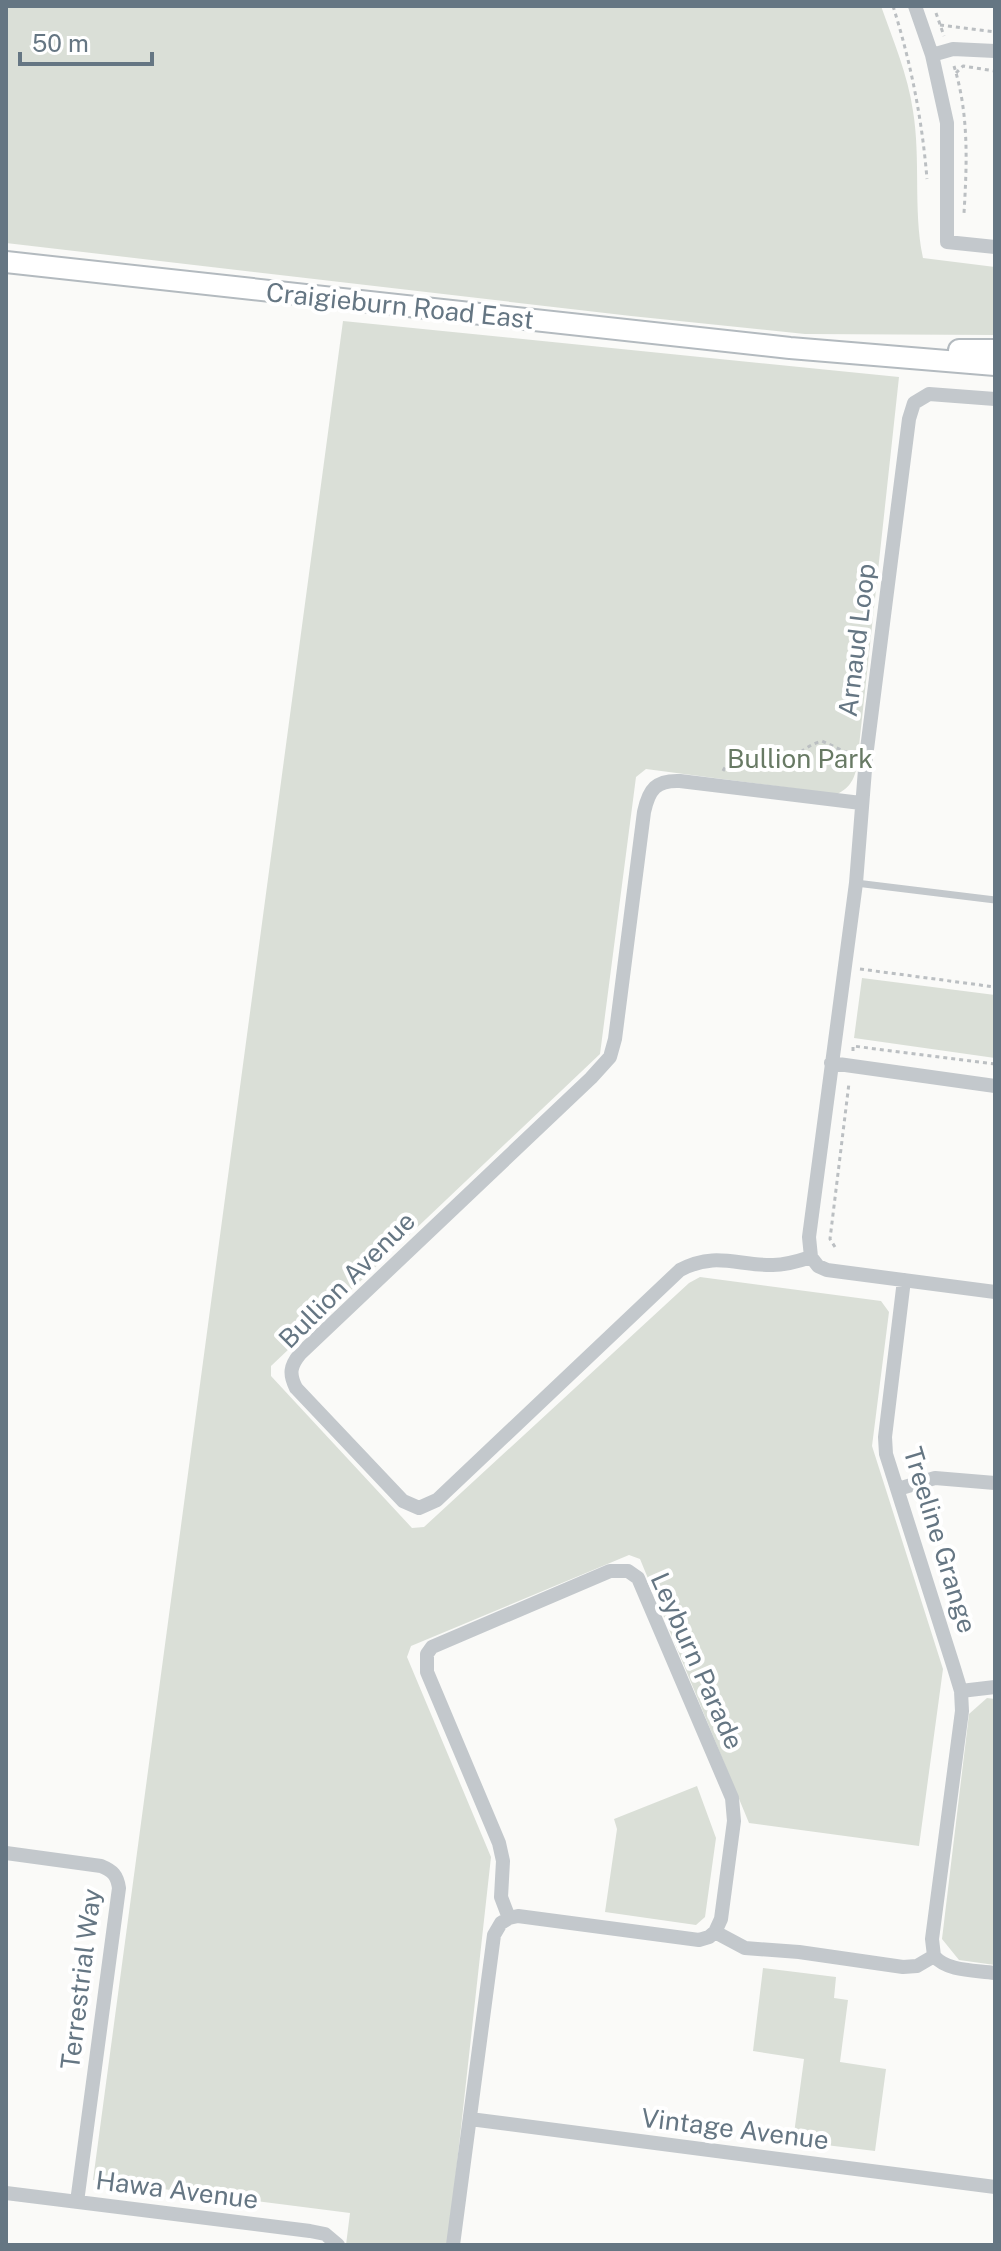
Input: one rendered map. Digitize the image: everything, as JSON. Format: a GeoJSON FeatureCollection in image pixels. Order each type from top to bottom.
{"type":"FeatureCollection","features":[{"type":"Feature","properties":{"kind":"main road","name":"Craigieburn Road East"},"geometry":{"type":"LineString","coordinates":[[6,262],[795,349],[995,365]]}},
{"type":"Feature","properties":{"kind":"main road","name":"Craigieburn Road East"},"geometry":{"type":"LineString","coordinates":[[795,349],[995,350]]}},
{"type":"Feature","properties":{"kind":"street"},"geometry":{"type":"LineString","coordinates":[[915,6],[932,55],[947,123],[947,242],[995,247]]}},
{"type":"Feature","properties":{"kind":"street"},"geometry":{"type":"LineString","coordinates":[[932,55],[953,49],[995,51]]}},
{"type":"Feature","properties":{"kind":"street","name":"Arnaud Loop"},"geometry":{"type":"LineString","coordinates":[[811,1257],[809,1237],[856,883],[866,757],[909,419],[914,403],[929,394],[995,399]]}},
{"type":"Feature","properties":{"kind":"street","name":"Bullion Avenue"},"geometry":{"type":"LineString","coordinates":[[811,1257],[772,1266],[708,1259],[680,1270],[428,1506],[419,1508],[403,1501],[296,1388],[291,1379],[293,1363],[300,1354],[604,1065],[613,1050],[615,1039],[647,796],[660,782],[861,803]]}},
{"type":"Feature","properties":{"kind":"street"},"geometry":{"type":"LineString","coordinates":[[831,1063],[995,1086]]}},
{"type":"Feature","properties":{"kind":"street"},"geometry":{"type":"LineString","coordinates":[[811,1257],[818,1266],[827,1270],[995,1292]]}},
{"type":"Feature","properties":{"kind":"street","name":"Treeline Grange"},"geometry":{"type":"LineString","coordinates":[[904,1280],[885,1437],[886,1454],[961,1691],[962,1711],[932,1939],[934,1956]]}},
{"type":"Feature","properties":{"kind":"street"},"geometry":{"type":"LineString","coordinates":[[898,1489],[935,1478],[995,1483]]}},
{"type":"Feature","properties":{"kind":"street","name":"Leyburn Parade"},"geometry":{"type":"LineString","coordinates":[[509,1918],[501,1897],[503,1861],[499,1843],[427,1672],[427,1654],[440,1642],[610,1571],[620,1570],[638,1578],[732,1798],[734,1821],[721,1919],[715,1932]]}},
{"type":"Feature","properties":{"kind":"street"},"geometry":{"type":"LineString","coordinates":[[961,1691],[995,1687]]}},
{"type":"Feature","properties":{"kind":"street","name":"Terrestrial Way"},"geometry":{"type":"LineString","coordinates":[[6,1853],[101,1866],[117,1877],[119,1888],[77,2202]]}},
{"type":"Feature","properties":{"kind":"street"},"geometry":{"type":"LineString","coordinates":[[453,2245],[494,1935],[501,1923],[509,1918],[518,1916],[699,1940],[715,1932],[745,1948],[799,1952],[903,1967],[917,1966],[934,1956],[944,1965],[954,1968],[995,1973]]}},
{"type":"Feature","properties":{"kind":"street","name":"Vintage Avenue"},"geometry":{"type":"LineString","coordinates":[[470,2119],[995,2187]]}},
{"type":"Feature","properties":{"kind":"street","name":"Hawa Avenue"},"geometry":{"type":"LineString","coordinates":[[6,2193],[310,2231],[325,2234],[338,2245]]}},
{"type":"Feature","properties":{"kind":"lane"},"geometry":{"type":"LineString","coordinates":[[856,883],[995,900]]}},
{"type":"Feature","properties":{"kind":"path"},"geometry":{"type":"LineString","coordinates":[[893,6],[906,47],[923,125],[927,179]]}},
{"type":"Feature","properties":{"kind":"path"},"geometry":{"type":"LineString","coordinates":[[940,25],[995,32]]}},
{"type":"Feature","properties":{"kind":"path"},"geometry":{"type":"LineString","coordinates":[[956,73],[963,66],[995,71]]}},
{"type":"Feature","properties":{"kind":"path"},"geometry":{"type":"LineString","coordinates":[[721,787],[727,764],[744,759],[773,767],[792,761],[808,745],[816,742],[822,741],[846,754],[866,757]]}},
{"type":"Feature","properties":{"kind":"path"},"geometry":{"type":"LineString","coordinates":[[844,967],[995,987]]}},
{"type":"Feature","properties":{"kind":"path"},"geometry":{"type":"LineString","coordinates":[[835,1247],[830,1239],[853,1046],[995,1064]]}},
{"type":"Feature","properties":{"kind":"green space"},"geometry":{"type":"Polygon","coordinates":[[[6,6],[881,6],[911,98],[923,258],[995,267],[995,335],[805,334],[6,243],[6,6]]]}},
{"type":"Feature","properties":{"kind":"green space","name":"Bullion Park"},"geometry":{"type":"Polygon","coordinates":[[[343,321],[899,377],[854,778],[837,794],[646,769],[636,777],[600,1054],[271,1366],[271,1376],[412,1528],[424,1527],[689,1283],[700,1277],[881,1301],[889,1312],[872,1446],[943,1669],[919,1846],[749,1823],[640,1559],[629,1555],[411,1646],[407,1657],[491,1857],[448,2245],[346,2245],[350,2213],[93,2180],[343,321]]]}},
{"type":"Feature","properties":{"kind":"green space"},"geometry":{"type":"Polygon","coordinates":[[[862,978],[995,995],[995,1058],[854,1038],[862,978]]]}},
{"type":"Feature","properties":{"kind":"green space"},"geometry":{"type":"Polygon","coordinates":[[[987,1698],[995,1699],[995,1965],[959,1960],[942,1939],[969,1714],[987,1698]]]}},
{"type":"Feature","properties":{"kind":"green space"},"geometry":{"type":"Polygon","coordinates":[[[697,1786],[716,1838],[705,1917],[696,1925],[605,1912],[617,1829],[614,1819],[697,1786]]]}},
{"type":"Feature","properties":{"kind":"green space"},"geometry":{"type":"Polygon","coordinates":[[[763,1968],[836,1977],[834,1998],[848,2000],[840,2062],[886,2069],[875,2151],[793,2141],[804,2059],[753,2051],[763,1968]]]}}]}
